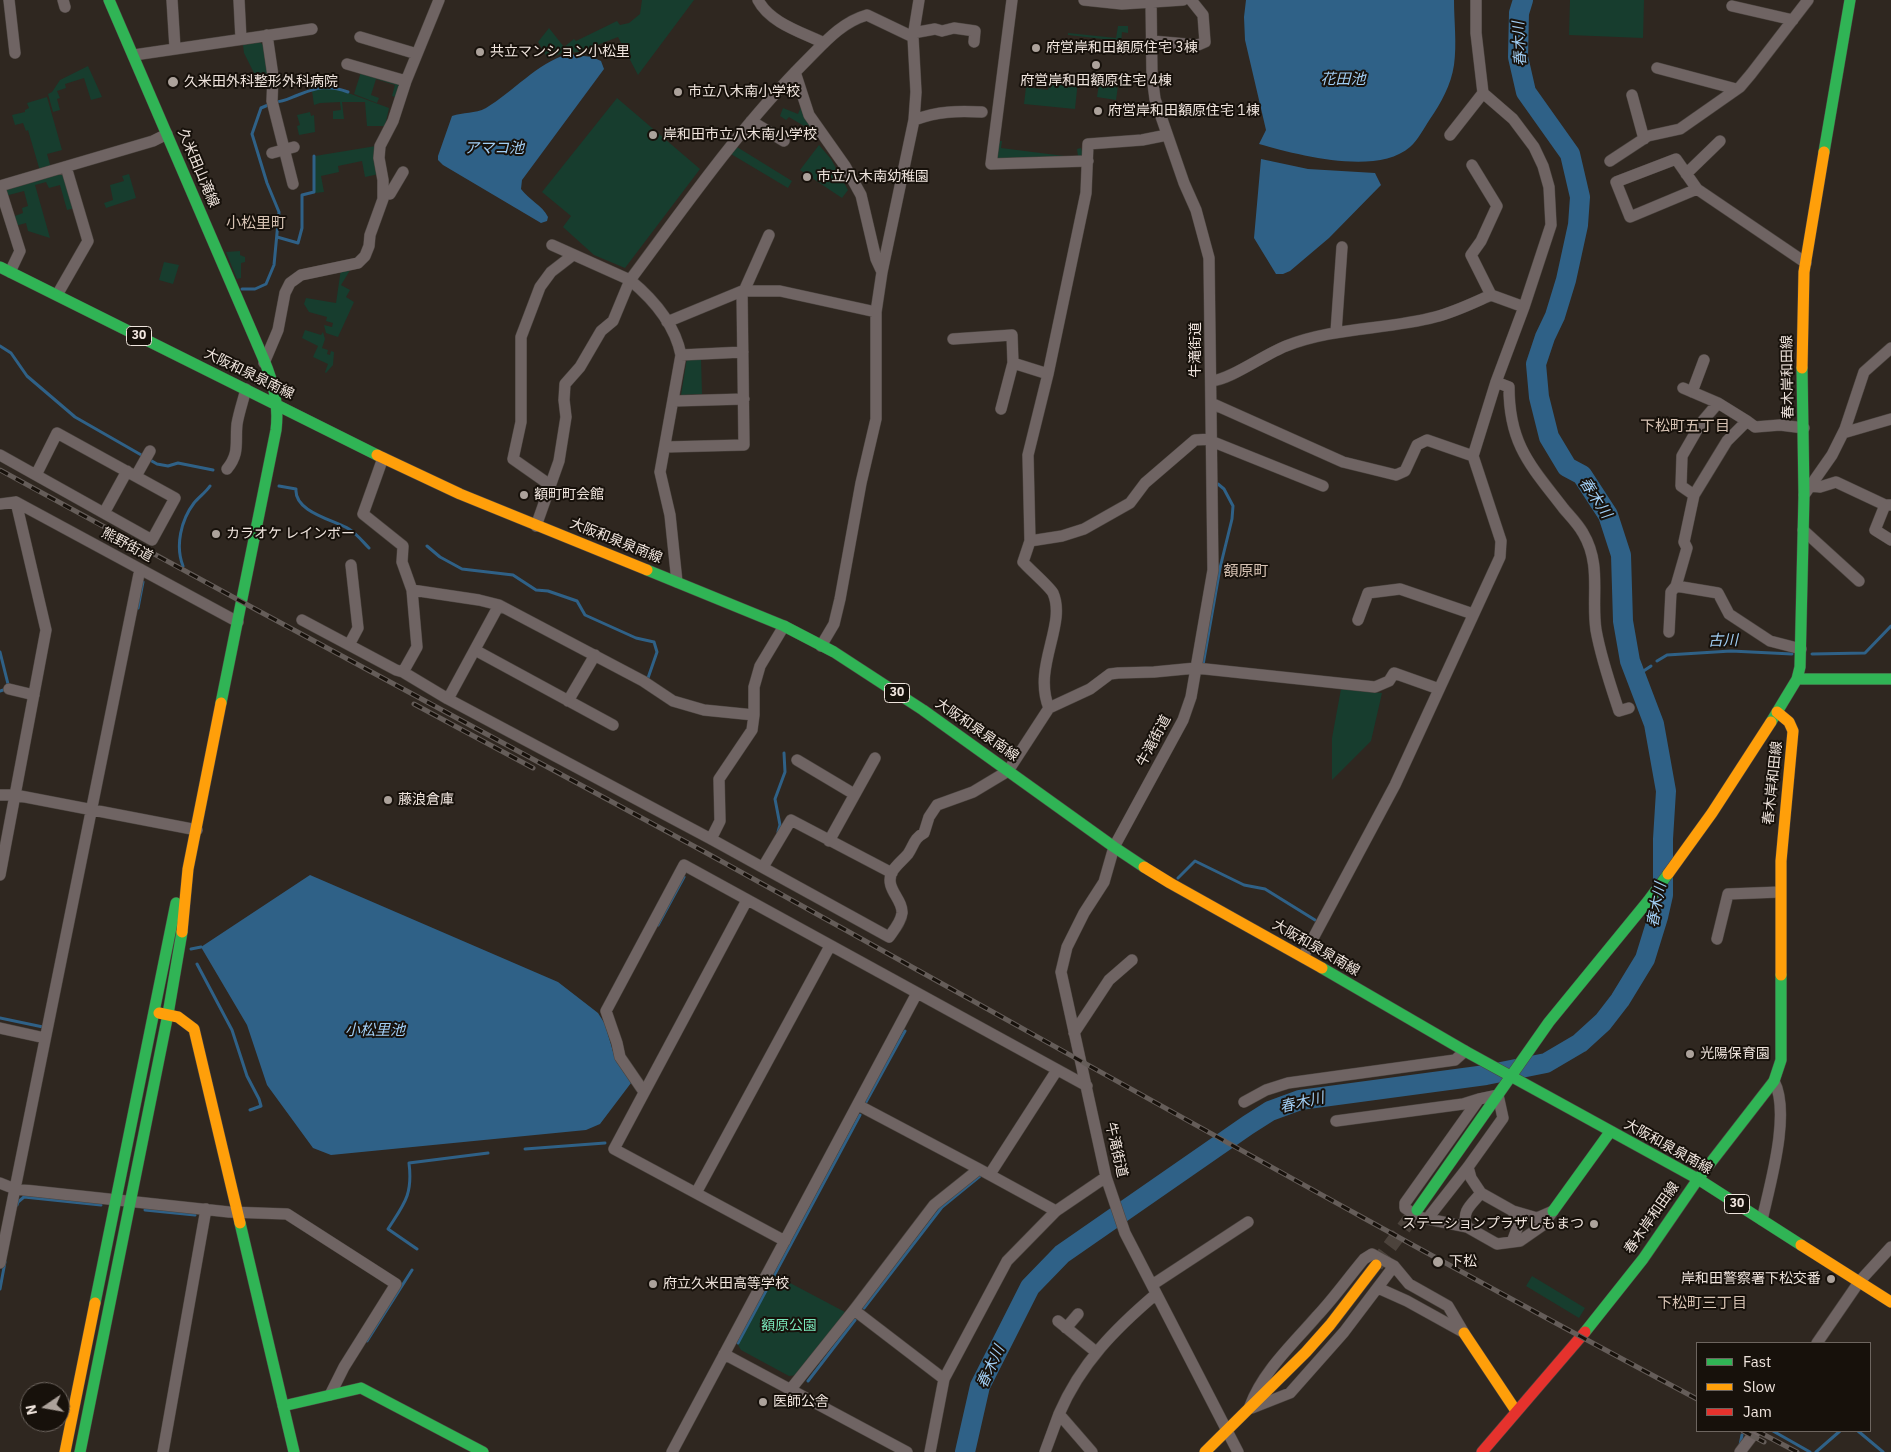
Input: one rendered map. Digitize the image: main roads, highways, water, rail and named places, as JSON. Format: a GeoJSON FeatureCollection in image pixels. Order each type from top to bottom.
{"type":"FeatureCollection","features":[{"type":"Feature","properties":{"kind":"water","name":"花田池"},"geometry":{"type":"Polygon","coordinates":[[[1246,0],[1454,0],[1455,49],[1453,72],[1442,100],[1416,141],[1396,156],[1358,162],[1315,157],[1259,144],[1266,130],[1245,40],[1244,17],[1246,0]]]}},
{"type":"Feature","properties":{"kind":"water","name":"アマコ池"},"geometry":{"type":"Polygon","coordinates":[[[568,54],[592,57],[601,61],[604,69],[522,180],[521,189],[548,217],[547,221],[541,223],[443,165],[438,160],[438,156],[452,116],[486,108],[546,64],[568,54]]]}},
{"type":"Feature","properties":{"kind":"water"},"geometry":{"type":"Polygon","coordinates":[[[1261,159],[1308,169],[1375,173],[1381,185],[1329,238],[1290,271],[1276,274],[1254,238],[1261,159]]]}},
{"type":"Feature","properties":{"kind":"water","name":"小松里池"},"geometry":{"type":"Polygon","coordinates":[[[310,875],[558,982],[598,1013],[605,1024],[614,1055],[631,1083],[600,1124],[586,1130],[331,1155],[313,1148],[267,1085],[247,1025],[201,947],[310,875]]]}},
{"type":"Feature","properties":{"kind":"waterway","name":"春木川"},"geometry":{"type":"LineString","coordinates":[[965,1452],[980,1386],[1030,1287],[1062,1254],[1270,1111],[1300,1100],[1486,1075],[1546,1063],[1580,1043],[1603,1022],[1620,1000],[1645,959],[1663,895],[1663,839],[1666,791],[1654,724],[1630,661],[1623,621],[1621,555],[1608,515],[1582,475],[1567,467],[1549,437],[1539,397],[1536,364],[1545,337],[1555,316],[1566,280],[1578,225],[1580,197],[1570,154],[1526,92],[1518,57],[1519,13],[1523,0]]}},
{"type":"Feature","properties":{"kind":"waterway"},"geometry":{"type":"LineString","coordinates":[[275,102],[284,101],[311,90],[323,88],[335,88],[348,92]]}},
{"type":"Feature","properties":{"kind":"waterway"},"geometry":{"type":"LineString","coordinates":[[242,289],[255,289],[266,284],[274,265],[279,212],[267,183],[252,134],[261,108],[268,105]]}},
{"type":"Feature","properties":{"kind":"waterway"},"geometry":{"type":"LineString","coordinates":[[277,237],[298,243],[302,228],[302,195],[314,192],[314,156]]}},
{"type":"Feature","properties":{"kind":"waterway"},"geometry":{"type":"LineString","coordinates":[[0,346],[11,353],[27,376],[75,417],[157,464],[168,466],[178,463],[213,470]]}},
{"type":"Feature","properties":{"kind":"waterway"},"geometry":{"type":"LineString","coordinates":[[1203,665],[1220,568],[1232,519],[1233,506],[1224,489],[1218,484]]}},
{"type":"Feature","properties":{"kind":"waterway"},"geometry":{"type":"LineString","coordinates":[[183,566],[180,550],[183,525],[189,510],[210,486]]}},
{"type":"Feature","properties":{"kind":"waterway"},"geometry":{"type":"LineString","coordinates":[[279,486],[296,489],[297,497],[301,504],[316,514],[349,529],[369,548]]}},
{"type":"Feature","properties":{"kind":"waterway"},"geometry":{"type":"LineString","coordinates":[[427,546],[440,557],[462,569],[513,575],[536,590],[548,591],[577,601],[585,615],[636,638],[654,642],[657,652],[648,678]]}},
{"type":"Feature","properties":{"kind":"waterway"},"geometry":{"type":"LineString","coordinates":[[138,608],[143,582]]}},
{"type":"Feature","properties":{"kind":"waterway","name":"古川"},"geometry":{"type":"LineString","coordinates":[[1812,654],[1865,653],[1891,626]]}},
{"type":"Feature","properties":{"kind":"waterway","name":"古川"},"geometry":{"type":"LineString","coordinates":[[1657,661],[1667,655],[1731,651],[1792,654]]}},
{"type":"Feature","properties":{"kind":"waterway"},"geometry":{"type":"LineString","coordinates":[[0,652],[9,688],[0,691]]}},
{"type":"Feature","properties":{"kind":"waterway","name":"古川"},"geometry":{"type":"LineString","coordinates":[[1636,676],[1651,666]]}},
{"type":"Feature","properties":{"kind":"waterway"},"geometry":{"type":"LineString","coordinates":[[778,832],[780,825],[775,799],[785,772],[784,753]]}},
{"type":"Feature","properties":{"kind":"waterway"},"geometry":{"type":"LineString","coordinates":[[1178,878],[1195,861],[1244,885],[1265,889],[1315,920]]}},
{"type":"Feature","properties":{"kind":"waterway"},"geometry":{"type":"LineString","coordinates":[[658,925],[684,877]]}},
{"type":"Feature","properties":{"kind":"waterway"},"geometry":{"type":"LineString","coordinates":[[191,949],[201,947]]}},
{"type":"Feature","properties":{"kind":"waterway"},"geometry":{"type":"LineString","coordinates":[[197,964],[232,1030],[247,1076],[259,1099],[261,1106],[250,1110]]}},
{"type":"Feature","properties":{"kind":"waterway"},"geometry":{"type":"LineString","coordinates":[[0,1018],[43,1027]]}},
{"type":"Feature","properties":{"kind":"waterway"},"geometry":{"type":"LineString","coordinates":[[866,1102],[905,1031]]}},
{"type":"Feature","properties":{"kind":"waterway"},"geometry":{"type":"LineString","coordinates":[[738,1343],[860,1115]]}},
{"type":"Feature","properties":{"kind":"waterway"},"geometry":{"type":"LineString","coordinates":[[525,1149],[605,1143]]}},
{"type":"Feature","properties":{"kind":"waterway"},"geometry":{"type":"LineString","coordinates":[[417,1249],[388,1229],[406,1199],[410,1183],[409,1163],[488,1153]]}},
{"type":"Feature","properties":{"kind":"waterway"},"geometry":{"type":"LineString","coordinates":[[864,1308],[942,1207],[980,1176]]}},
{"type":"Feature","properties":{"kind":"waterway"},"geometry":{"type":"LineString","coordinates":[[17,1205],[24,1197],[101,1205]]}},
{"type":"Feature","properties":{"kind":"waterway"},"geometry":{"type":"LineString","coordinates":[[145,1210],[195,1215]]}},
{"type":"Feature","properties":{"kind":"waterway"},"geometry":{"type":"LineString","coordinates":[[0,1289],[5,1262]]}},
{"type":"Feature","properties":{"kind":"waterway"},"geometry":{"type":"LineString","coordinates":[[367,1341],[412,1270]]}},
{"type":"Feature","properties":{"kind":"waterway"},"geometry":{"type":"LineString","coordinates":[[808,1381],[855,1320]]}},
{"type":"Feature","properties":{"kind":"waterway"},"geometry":{"type":"LineString","coordinates":[[1775,1432],[1810,1452]]}},
{"type":"Feature","properties":{"kind":"waterway"},"geometry":{"type":"LineString","coordinates":[[1816,1452],[1839,1432]]}},
{"type":"Feature","properties":{"kind":"waterway"},"geometry":{"type":"LineString","coordinates":[[1859,1432],[1883,1452]]}},
{"type":"Feature","properties":{"kind":"waterway"},"geometry":{"type":"LineString","coordinates":[[1740,1445],[1742,1435]]}},
{"type":"Feature","properties":{"kind":"tunnel"},"geometry":{"type":"LineString","coordinates":[[1376,1265],[1417,1210]]}},
{"type":"Feature","properties":{"kind":"railway"},"geometry":{"type":"LineString","coordinates":[[0,470],[701,850],[1323,1195],[1696,1398]]}},
{"type":"Feature","properties":{"kind":"railway"},"geometry":{"type":"LineString","coordinates":[[414,704],[533,768]]}},
{"type":"Feature","properties":{"kind":"railway"},"geometry":{"type":"LineString","coordinates":[[1745,1432],[1764,1442]]}},
{"type":"Feature","properties":{"kind":"railway"},"geometry":{"type":"LineString","coordinates":[[1759,1432],[1797,1452]]}},
{"type":"Feature","properties":{"kind":"place","name":"府営岸和田額原住宅 3棟"},"geometry":{"type":"Point","coordinates":[1036,48]}},
{"type":"Feature","properties":{"kind":"place","name":"共立マンション小松里"},"geometry":{"type":"Point","coordinates":[480,52]}},
{"type":"Feature","properties":{"kind":"place","name":"府営岸和田額原住宅 4棟"},"geometry":{"type":"Point","coordinates":[1096,65]}},
{"type":"Feature","properties":{"kind":"place","name":"久米田外科整形外科病院"},"geometry":{"type":"Point","coordinates":[173,82]}},
{"type":"Feature","properties":{"kind":"place","name":"市立八木南小学校"},"geometry":{"type":"Point","coordinates":[678,92]}},
{"type":"Feature","properties":{"kind":"place","name":"府営岸和田額原住宅 1棟"},"geometry":{"type":"Point","coordinates":[1098,111]}},
{"type":"Feature","properties":{"kind":"place","name":"岸和田市立八木南小学校"},"geometry":{"type":"Point","coordinates":[653,135]}},
{"type":"Feature","properties":{"kind":"place","name":"市立八木南幼稚園"},"geometry":{"type":"Point","coordinates":[807,177]}},
{"type":"Feature","properties":{"kind":"place","name":"額町町会館"},"geometry":{"type":"Point","coordinates":[524,495]}},
{"type":"Feature","properties":{"kind":"place","name":"カラオケ レインボー"},"geometry":{"type":"Point","coordinates":[216,534]}},
{"type":"Feature","properties":{"kind":"place","name":"藤浪倉庫"},"geometry":{"type":"Point","coordinates":[388,800]}},
{"type":"Feature","properties":{"kind":"place","name":"光陽保育園"},"geometry":{"type":"Point","coordinates":[1690,1054]}},
{"type":"Feature","properties":{"kind":"place","name":"ステーションプラザしもまつ"},"geometry":{"type":"Point","coordinates":[1594,1224]}},
{"type":"Feature","properties":{"kind":"place","name":"下松"},"geometry":{"type":"Point","coordinates":[1438,1262]}},
{"type":"Feature","properties":{"kind":"place","name":"岸和田警察署下松交番"},"geometry":{"type":"Point","coordinates":[1831,1279]}},
{"type":"Feature","properties":{"kind":"place","name":"府立久米田高等学校"},"geometry":{"type":"Point","coordinates":[653,1284]}},
{"type":"Feature","properties":{"kind":"place","name":"医師公舎"},"geometry":{"type":"Point","coordinates":[763,1402]}},
{"type":"Feature","properties":{"kind":"district","name":"小松里町"},"geometry":{"type":"Point","coordinates":[256,224]}},
{"type":"Feature","properties":{"kind":"district","name":"下松町五丁目"},"geometry":{"type":"Point","coordinates":[1685,427]}},
{"type":"Feature","properties":{"kind":"district","name":"額原町"},"geometry":{"type":"Point","coordinates":[1246,572]}},
{"type":"Feature","properties":{"kind":"district","name":"下松町三丁目"},"geometry":{"type":"Point","coordinates":[1702,1304]}},
{"type":"Feature","properties":{"kind":"park label","name":"額原公園"},"geometry":{"type":"Point","coordinates":[789,1326]}}]}
